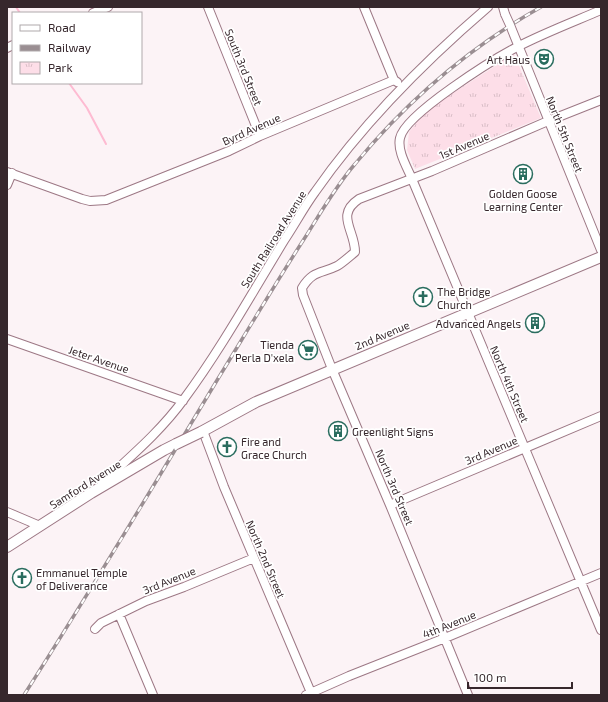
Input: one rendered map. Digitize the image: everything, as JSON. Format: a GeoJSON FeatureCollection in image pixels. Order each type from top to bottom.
{"type":"FeatureCollection","features":[{"type":"Feature","properties":{"kind":"main road","name":"2nd Avenue"},"geometry":{"type":"LineString","coordinates":[[176,444],[256,402],[601,257]]}},
{"type":"Feature","properties":{"kind":"main road","name":"Samford Avenue"},"geometry":{"type":"LineString","coordinates":[[7,547],[91,493],[176,444]]}},
{"type":"Feature","properties":{"kind":"street"},"geometry":{"type":"LineString","coordinates":[[96,12],[108,7]]}},
{"type":"Feature","properties":{"kind":"street","name":"South 3rd Street"},"geometry":{"type":"LineString","coordinates":[[208,7],[260,136]]}},
{"type":"Feature","properties":{"kind":"street"},"geometry":{"type":"LineString","coordinates":[[364,7],[394,80],[402,87]]}},
{"type":"Feature","properties":{"kind":"street","name":"South Railroad Avenue"},"geometry":{"type":"LineString","coordinates":[[91,493],[151,438],[183,401],[228,332],[314,193],[363,129],[402,87],[462,29],[488,7]]}},
{"type":"Feature","properties":{"kind":"street","name":"North 5th Street"},"geometry":{"type":"LineString","coordinates":[[504,10],[601,250]]}},
{"type":"Feature","properties":{"kind":"street"},"geometry":{"type":"LineString","coordinates":[[517,44],[601,10]]}},
{"type":"Feature","properties":{"kind":"street","name":"North 4th Street"},"geometry":{"type":"LineString","coordinates":[[517,44],[432,102],[404,130],[400,138],[400,146],[412,179],[601,630]]}},
{"type":"Feature","properties":{"kind":"street","name":"Byrd Avenue"},"geometry":{"type":"LineString","coordinates":[[9,172],[82,199],[106,200],[229,151],[260,136],[394,80]]}},
{"type":"Feature","properties":{"kind":"street","name":"1st Avenue"},"geometry":{"type":"LineString","coordinates":[[302,288],[307,279],[321,271],[338,266],[354,252],[355,243],[347,220],[347,211],[352,204],[359,199],[432,171],[601,100]]}},
{"type":"Feature","properties":{"kind":"street"},"geometry":{"type":"LineString","coordinates":[[7,185],[9,172]]}},
{"type":"Feature","properties":{"kind":"street","name":"North 3rd Street"},"geometry":{"type":"LineString","coordinates":[[302,288],[303,295],[332,369],[468,695]]}},
{"type":"Feature","properties":{"kind":"street","name":"Jeter Avenue"},"geometry":{"type":"LineString","coordinates":[[7,339],[183,401]]}},
{"type":"Feature","properties":{"kind":"street","name":"3rd Avenue"},"geometry":{"type":"LineString","coordinates":[[390,505],[601,416]]}},
{"type":"Feature","properties":{"kind":"street","name":"North 2nd Street"},"geometry":{"type":"LineString","coordinates":[[202,431],[310,694]]}},
{"type":"Feature","properties":{"kind":"street"},"geometry":{"type":"LineString","coordinates":[[7,512],[40,526]]}},
{"type":"Feature","properties":{"kind":"street","name":"3rd Avenue"},"geometry":{"type":"LineString","coordinates":[[95,629],[101,623],[146,601],[254,558]]}},
{"type":"Feature","properties":{"kind":"street","name":"4th Avenue"},"geometry":{"type":"LineString","coordinates":[[310,694],[349,676],[601,573]]}},
{"type":"Feature","properties":{"kind":"street"},"geometry":{"type":"LineString","coordinates":[[119,614],[153,695]]}},
{"type":"Feature","properties":{"kind":"green space"},"geometry":{"type":"Polygon","coordinates":[[[514,54],[541,118],[415,169],[407,150],[409,132],[428,109],[514,54]]]}},
{"type":"Feature","properties":{"kind":"waterway"},"geometry":{"type":"LineString","coordinates":[[16,7],[19,12]]}},
{"type":"Feature","properties":{"kind":"waterway"},"geometry":{"type":"LineString","coordinates":[[70,84],[87,108],[106,144]]}},
{"type":"Feature","properties":{"kind":"railway"},"geometry":{"type":"LineString","coordinates":[[24,695],[121,539],[272,290],[341,181],[375,141],[418,97],[489,40],[541,7]]}},
{"type":"Feature","properties":{"kind":"place","name":"Art Haus"},"geometry":{"type":"Point","coordinates":[544,59]}},
{"type":"Feature","properties":{"kind":"place","name":"Golden Goose Learning Center"},"geometry":{"type":"Point","coordinates":[523,174]}},
{"type":"Feature","properties":{"kind":"place","name":"The Bridge Church"},"geometry":{"type":"Point","coordinates":[423,297]}},
{"type":"Feature","properties":{"kind":"place","name":"Advanced Angels"},"geometry":{"type":"Point","coordinates":[535,323]}},
{"type":"Feature","properties":{"kind":"place","name":"Tienda Perla D'xela"},"geometry":{"type":"Point","coordinates":[308,350]}},
{"type":"Feature","properties":{"kind":"place","name":"Greenlight Signs"},"geometry":{"type":"Point","coordinates":[338,431]}},
{"type":"Feature","properties":{"kind":"place","name":"Fire and Grace Church"},"geometry":{"type":"Point","coordinates":[227,447]}},
{"type":"Feature","properties":{"kind":"place","name":"Emmanuel Temple of Deliverance"},"geometry":{"type":"Point","coordinates":[22,578]}}]}
